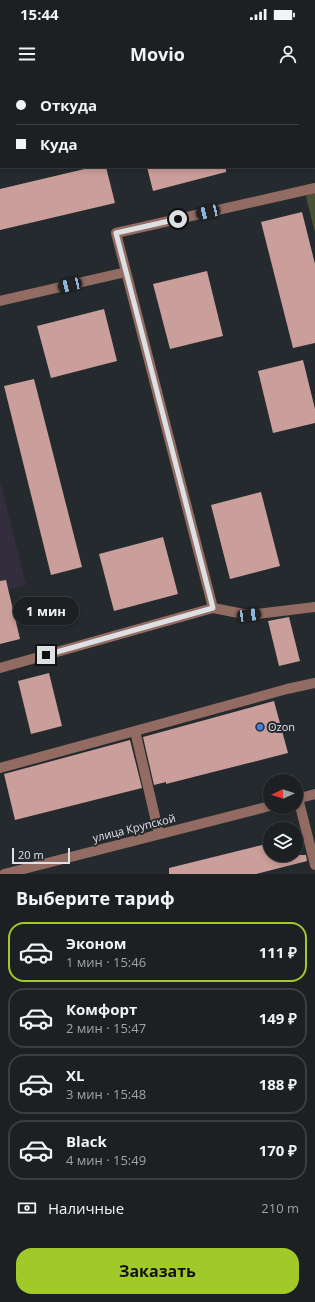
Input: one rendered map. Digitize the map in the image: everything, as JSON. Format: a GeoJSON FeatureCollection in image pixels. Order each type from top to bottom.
{"type":"FeatureCollection","features":[{"type":"Feature","properties":{"kind":"street"},"geometry":{"type":"LineString","coordinates":[[213,608],[116,233],[315,188]]}},
{"type":"Feature","properties":{"kind":"street"},"geometry":{"type":"LineString","coordinates":[[0,301],[126,272]]}},
{"type":"Feature","properties":{"kind":"street"},"geometry":{"type":"LineString","coordinates":[[0,668],[213,608],[249,615],[315,607]]}},
{"type":"Feature","properties":{"kind":"street"},"geometry":{"type":"LineString","coordinates":[[0,768],[287,689],[315,683]]}},
{"type":"Feature","properties":{"kind":"street"},"geometry":{"type":"LineString","coordinates":[[136,731],[159,834]]}},
{"type":"Feature","properties":{"kind":"street"},"geometry":{"type":"LineString","coordinates":[[303,797],[315,794]]}},
{"type":"Feature","properties":{"kind":"street","name":"улица Крупской"},"geometry":{"type":"LineString","coordinates":[[4,874],[263,808]]}},
{"type":"Feature","properties":{"kind":"street"},"geometry":{"type":"LineString","coordinates":[[301,814],[315,865]]}},
{"type":"Feature","properties":{"kind":"shaded area"},"geometry":{"type":"Polygon","coordinates":[[[0,481],[26,585],[0,592],[0,481]]]}},
{"type":"Feature","properties":{"kind":"green space"},"geometry":{"type":"Polygon","coordinates":[[[311,192],[315,193],[315,233],[306,197],[311,192]]]}},
{"type":"Feature","properties":{"kind":"building"},"geometry":{"type":"Polygon","coordinates":[[[89,168],[106,168],[115,203],[0,230],[0,189],[89,168]]]}},
{"type":"Feature","properties":{"kind":"building"},"geometry":{"type":"Polygon","coordinates":[[[147,168],[226,168],[226,172],[153,191],[147,168]]]}},
{"type":"Feature","properties":{"kind":"building"},"geometry":{"type":"Polygon","coordinates":[[[302,212],[315,264],[315,343],[293,348],[261,222],[302,212]]]}},
{"type":"Feature","properties":{"kind":"building"},"geometry":{"type":"Polygon","coordinates":[[[207,271],[223,336],[170,349],[153,284],[207,271]]]}},
{"type":"Feature","properties":{"kind":"building"},"geometry":{"type":"Polygon","coordinates":[[[104,309],[117,361],[51,378],[37,326],[104,309]]]}},
{"type":"Feature","properties":{"kind":"building"},"geometry":{"type":"Polygon","coordinates":[[[303,360],[315,409],[315,423],[273,433],[258,371],[303,360]]]}},
{"type":"Feature","properties":{"kind":"building"},"geometry":{"type":"Polygon","coordinates":[[[34,379],[82,567],[51,575],[4,386],[34,379]]]}},
{"type":"Feature","properties":{"kind":"building"},"geometry":{"type":"Polygon","coordinates":[[[261,492],[280,566],[230,579],[211,505],[261,492]]]}},
{"type":"Feature","properties":{"kind":"building"},"geometry":{"type":"Polygon","coordinates":[[[163,537],[178,594],[114,611],[99,554],[163,537]]]}},
{"type":"Feature","properties":{"kind":"building"},"geometry":{"type":"Polygon","coordinates":[[[6,580],[20,639],[0,644],[0,581],[6,580]]]}},
{"type":"Feature","properties":{"kind":"building"},"geometry":{"type":"Polygon","coordinates":[[[289,617],[300,661],[279,666],[268,621],[289,617]]]}},
{"type":"Feature","properties":{"kind":"building"},"geometry":{"type":"Polygon","coordinates":[[[49,673],[62,726],[31,734],[18,681],[49,673]]]}},
{"type":"Feature","properties":{"kind":"building"},"geometry":{"type":"Polygon","coordinates":[[[274,701],[288,753],[166,784],[166,782],[154,785],[143,737],[274,701]]]}},
{"type":"Feature","properties":{"kind":"building"},"geometry":{"type":"Polygon","coordinates":[[[130,740],[142,788],[15,820],[4,774],[130,740]]]}},
{"type":"Feature","properties":{"kind":"building"},"geometry":{"type":"Polygon","coordinates":[[[263,845],[263,862],[303,862],[303,855],[306,855],[307,861],[256,874],[169,874],[169,868],[263,845]]]}},
{"type":"Feature","properties":{"kind":"place","name":"Ozon"},"geometry":{"type":"Point","coordinates":[260,727]}},
{"type":"Feature","properties":{"kind":"route"},"geometry":{"type":"LineString","coordinates":[[46,655],[213,608],[116,233],[178,219]]}}]}
